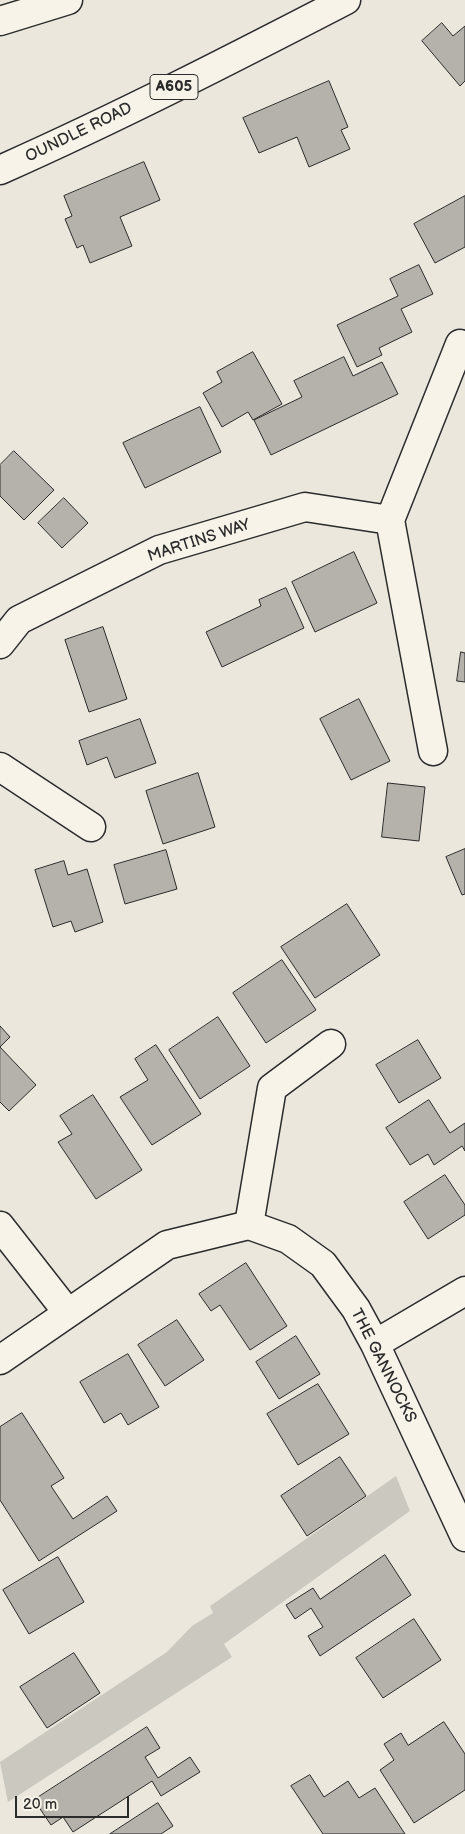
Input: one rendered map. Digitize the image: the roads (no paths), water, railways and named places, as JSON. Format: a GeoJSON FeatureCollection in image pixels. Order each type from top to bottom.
{"type":"FeatureCollection","features":[{"type":"Feature","properties":{"kind":"street"},"geometry":{"type":"LineString","coordinates":[[0,21],[68,0]]}},
{"type":"Feature","properties":{"kind":"street","name":"OUNDLE ROAD"},"geometry":{"type":"LineString","coordinates":[[0,170],[48,149],[240,55],[346,0]]}},
{"type":"Feature","properties":{"kind":"street"},"geometry":{"type":"LineString","coordinates":[[433,751],[390,520],[460,344]]}},
{"type":"Feature","properties":{"kind":"street","name":"MARTINS WAY"},"geometry":{"type":"LineString","coordinates":[[0,644],[19,620],[160,550],[305,507],[390,520]]}},
{"type":"Feature","properties":{"kind":"street"},"geometry":{"type":"LineString","coordinates":[[0,767],[91,827]]}},
{"type":"Feature","properties":{"kind":"street"},"geometry":{"type":"LineString","coordinates":[[0,1360],[167,1244],[248,1225],[272,1088],[331,1044]]}},
{"type":"Feature","properties":{"kind":"street","name":"THE GANNOCKS"},"geometry":{"type":"LineString","coordinates":[[248,1225],[288,1239],[323,1264],[356,1309],[375,1344],[465,1538]]}},
{"type":"Feature","properties":{"kind":"street"},"geometry":{"type":"LineString","coordinates":[[0,1226],[68,1313]]}},
{"type":"Feature","properties":{"kind":"street"},"geometry":{"type":"LineString","coordinates":[[375,1344],[465,1291]]}}]}
